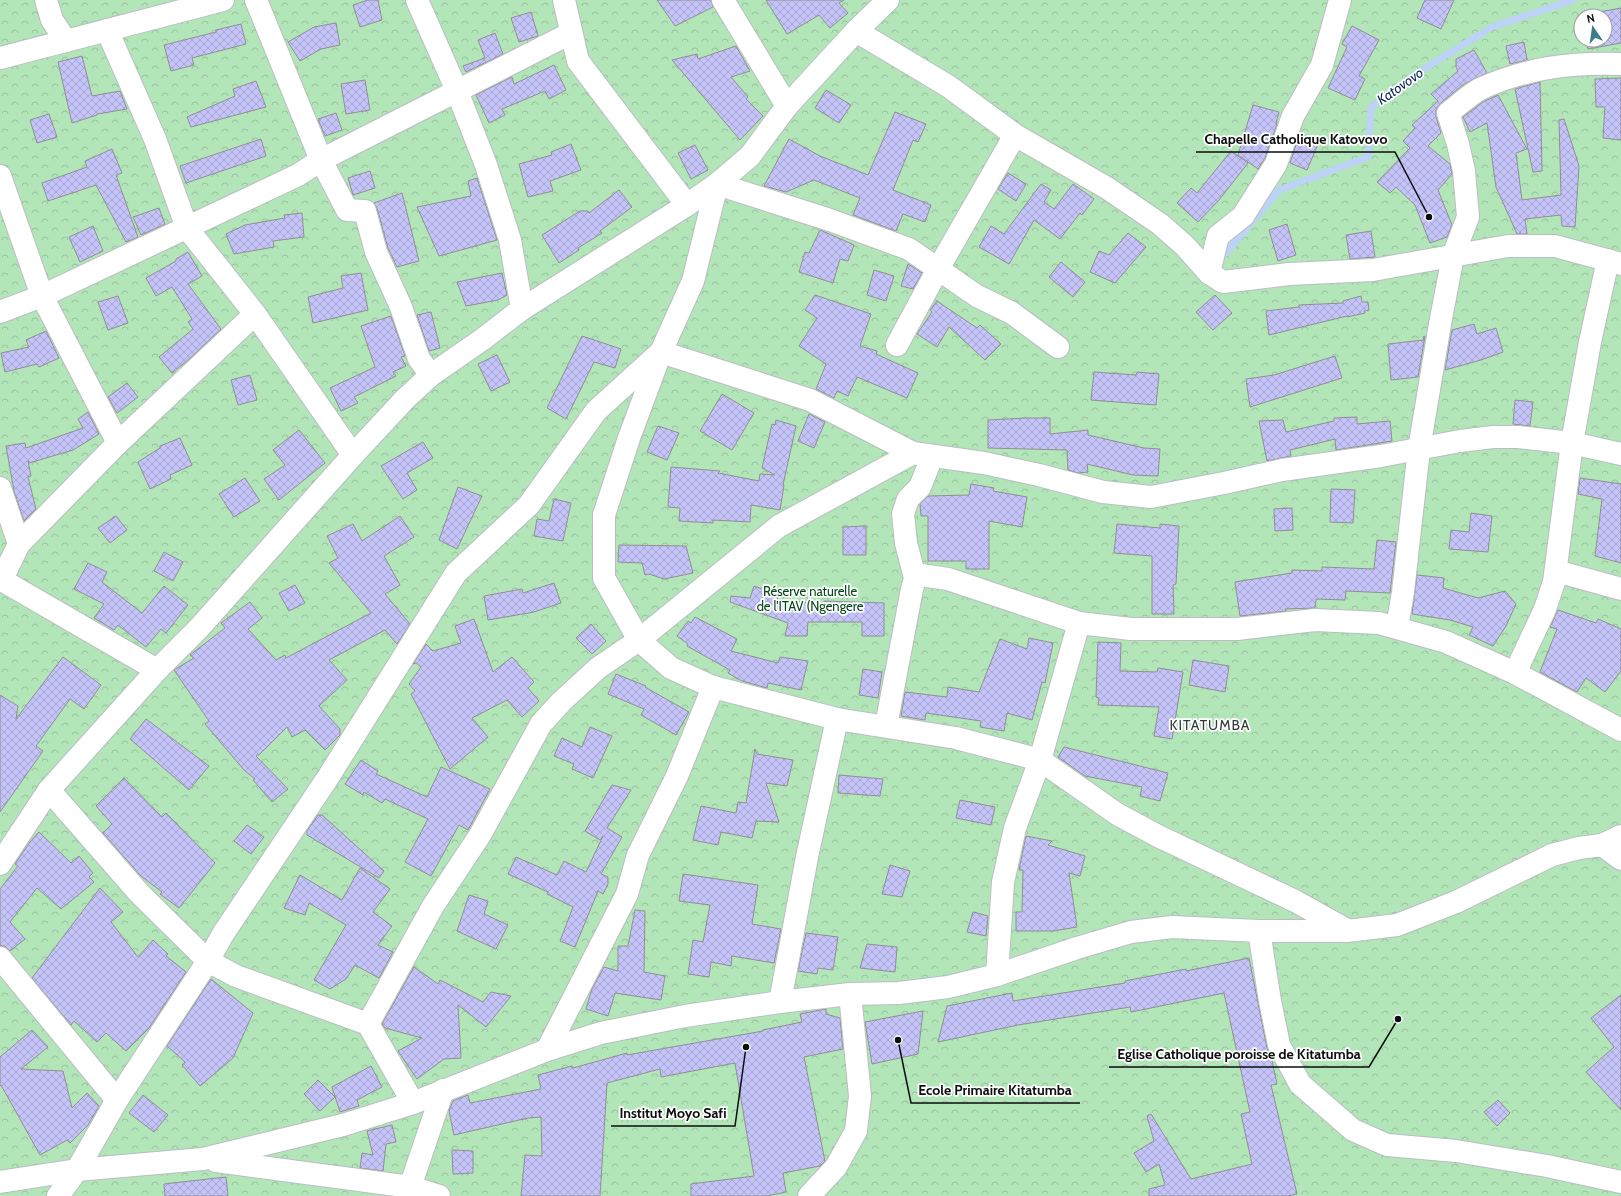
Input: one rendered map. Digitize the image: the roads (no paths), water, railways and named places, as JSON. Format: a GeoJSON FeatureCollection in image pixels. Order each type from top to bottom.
{"type":"FeatureCollection","features":[{"type":"Feature","properties":{"kind":"street"},"geometry":{"type":"LineString","coordinates":[[46,0],[52,20],[66,41]]}},
{"type":"Feature","properties":{"kind":"street"},"geometry":{"type":"LineString","coordinates":[[0,58],[107,30],[186,4],[223,0]]}},
{"type":"Feature","properties":{"kind":"street"},"geometry":{"type":"LineString","coordinates":[[256,0],[321,160],[347,210],[366,211],[376,252],[401,308],[420,358],[431,375]]}},
{"type":"Feature","properties":{"kind":"street"},"geometry":{"type":"LineString","coordinates":[[417,0],[457,91],[486,165],[510,240],[522,309]]}},
{"type":"Feature","properties":{"kind":"street"},"geometry":{"type":"LineString","coordinates":[[724,0],[787,106]]}},
{"type":"Feature","properties":{"kind":"street"},"geometry":{"type":"LineString","coordinates":[[0,864],[7,840],[49,790],[157,670],[200,628],[353,455],[405,399],[431,375],[483,339],[522,309],[687,205],[717,184],[750,156],[787,106],[856,31],[888,0]]}},
{"type":"Feature","properties":{"kind":"street"},"geometry":{"type":"LineString","coordinates":[[1214,277],[1218,236],[1243,216],[1276,164],[1293,116],[1322,65],[1340,0]]}},
{"type":"Feature","properties":{"kind":"street"},"geometry":{"type":"LineString","coordinates":[[568,1],[571,33],[578,61],[687,205]]}},
{"type":"Feature","properties":{"kind":"street"},"geometry":{"type":"LineString","coordinates":[[107,30],[155,138],[187,228],[255,314],[353,455]]}},
{"type":"Feature","properties":{"kind":"street"},"geometry":{"type":"LineString","coordinates":[[856,31],[948,86],[1015,135],[1107,188],[1160,224],[1185,246],[1214,277],[1223,282],[1289,274],[1373,270],[1508,246],[1555,246],[1614,262],[1590,342],[1572,443],[1554,582],[1546,609],[1515,673]]}},
{"type":"Feature","properties":{"kind":"street"},"geometry":{"type":"LineString","coordinates":[[0,312],[42,296],[298,175],[321,160],[571,33]]}},
{"type":"Feature","properties":{"kind":"street"},"geometry":{"type":"LineString","coordinates":[[1397,627],[1403,592],[1419,449],[1440,324],[1453,256],[1468,217],[1464,171],[1458,144],[1448,113],[1479,90],[1528,71],[1588,63],[1621,64]]}},
{"type":"Feature","properties":{"kind":"street"},"geometry":{"type":"LineString","coordinates":[[897,345],[938,269],[1015,135]]}},
{"type":"Feature","properties":{"kind":"street"},"geometry":{"type":"LineString","coordinates":[[0,176],[42,296],[118,443]]}},
{"type":"Feature","properties":{"kind":"street"},"geometry":{"type":"LineString","coordinates":[[717,184],[830,220],[909,249],[977,296],[1012,313],[1058,347]]}},
{"type":"Feature","properties":{"kind":"street"},"geometry":{"type":"LineString","coordinates":[[717,184],[693,281],[661,352],[629,438],[604,515],[604,578],[639,640],[671,668],[713,687],[837,718],[956,738],[1040,760],[1117,814],[1158,836],[1295,901],[1347,931]]}},
{"type":"Feature","properties":{"kind":"street"},"geometry":{"type":"LineString","coordinates":[[157,670],[1,579],[19,544],[118,443],[255,314]]}},
{"type":"Feature","properties":{"kind":"street"},"geometry":{"type":"LineString","coordinates":[[661,352],[810,400],[923,455],[991,465],[1039,475],[1103,492],[1152,497],[1282,470],[1381,456],[1460,441],[1493,437],[1518,437],[1572,443],[1621,454]]}},
{"type":"Feature","properties":{"kind":"street"},"geometry":{"type":"LineString","coordinates":[[58,1196],[77,1170],[117,1100],[208,961],[223,934],[327,779],[456,573],[530,505],[596,411],[661,352]]}},
{"type":"Feature","properties":{"kind":"street"},"geometry":{"type":"LineString","coordinates":[[886,726],[909,604],[916,575],[914,574],[906,543],[903,514],[908,499],[920,487],[923,455]]}},
{"type":"Feature","properties":{"kind":"street"},"geometry":{"type":"LineString","coordinates":[[368,1024],[433,906],[480,835],[542,724],[561,702],[598,668],[639,640],[780,526],[923,455]]}},
{"type":"Feature","properties":{"kind":"street"},"geometry":{"type":"LineString","coordinates":[[0,488],[19,544]]}},
{"type":"Feature","properties":{"kind":"street"},"geometry":{"type":"LineString","coordinates":[[1556,571],[1621,589]]}},
{"type":"Feature","properties":{"kind":"street"},"geometry":{"type":"LineString","coordinates":[[916,575],[948,579],[1079,623],[1131,629],[1222,629],[1315,620],[1341,620],[1379,623],[1446,642],[1515,673],[1621,730]]}},
{"type":"Feature","properties":{"kind":"street"},"geometry":{"type":"LineString","coordinates":[[997,975],[1003,882],[1015,828],[1040,760],[1079,623]]}},
{"type":"Feature","properties":{"kind":"street"},"geometry":{"type":"LineString","coordinates":[[547,1050],[627,894],[638,855],[677,776],[713,687]]}},
{"type":"Feature","properties":{"kind":"street"},"geometry":{"type":"LineString","coordinates":[[780,1002],[806,857],[837,718]]}},
{"type":"Feature","properties":{"kind":"street"},"geometry":{"type":"LineString","coordinates":[[49,790],[139,893],[208,961],[236,976],[368,1024],[414,1102]]}},
{"type":"Feature","properties":{"kind":"street"},"geometry":{"type":"LineString","coordinates":[[0,1182],[77,1170],[203,1159],[343,1125],[414,1102],[547,1050],[601,1033],[685,1016],[780,1002],[850,994],[899,993],[948,987],[997,975],[1077,948],[1131,932],[1172,927],[1259,931],[1347,931],[1397,925],[1456,902],[1552,855],[1611,841],[1621,859]]}},
{"type":"Feature","properties":{"kind":"street"},"geometry":{"type":"LineString","coordinates":[[1259,931],[1270,1001],[1279,1045],[1300,1084],[1353,1130],[1387,1145],[1456,1151],[1547,1166],[1621,1182]]}},
{"type":"Feature","properties":{"kind":"street"},"geometry":{"type":"LineString","coordinates":[[0,958],[117,1100]]}},
{"type":"Feature","properties":{"kind":"street"},"geometry":{"type":"LineString","coordinates":[[809,1196],[836,1168],[856,1131],[860,1096],[850,994]]}},
{"type":"Feature","properties":{"kind":"street"},"geometry":{"type":"LineString","coordinates":[[409,1192],[443,1090]]}},
{"type":"Feature","properties":{"kind":"street"},"geometry":{"type":"LineString","coordinates":[[203,1159],[439,1196]]}},
{"type":"Feature","properties":{"kind":"waterway","name":"Katovovo"},"geometry":{"type":"LineString","coordinates":[[1219,261],[1279,190],[1368,157],[1371,107],[1419,72],[1492,27],[1573,0]]}},
{"type":"Feature","properties":{"kind":"place","name":"Chapelle Catholique Katovovo"},"geometry":{"type":"Point","coordinates":[1429,217]}},
{"type":"Feature","properties":{"kind":"place","name":"Eglise Catholique poroisse de Kitatumba"},"geometry":{"type":"Point","coordinates":[1398,1019]}},
{"type":"Feature","properties":{"kind":"place","name":"Ecole Primaire Kitatumba"},"geometry":{"type":"Point","coordinates":[898,1040]}},
{"type":"Feature","properties":{"kind":"place","name":"Institut Moyo Safi"},"geometry":{"type":"Point","coordinates":[746,1047]}},
{"type":"Feature","properties":{"kind":"district","name":"KITATUMBA"},"geometry":{"type":"Point","coordinates":[1210,725]}},
{"type":"Feature","properties":{"kind":"park label","name":"Réserve naturelle de l'ITAV (Ngengere"},"geometry":{"type":"Point","coordinates":[810,598]}}]}
